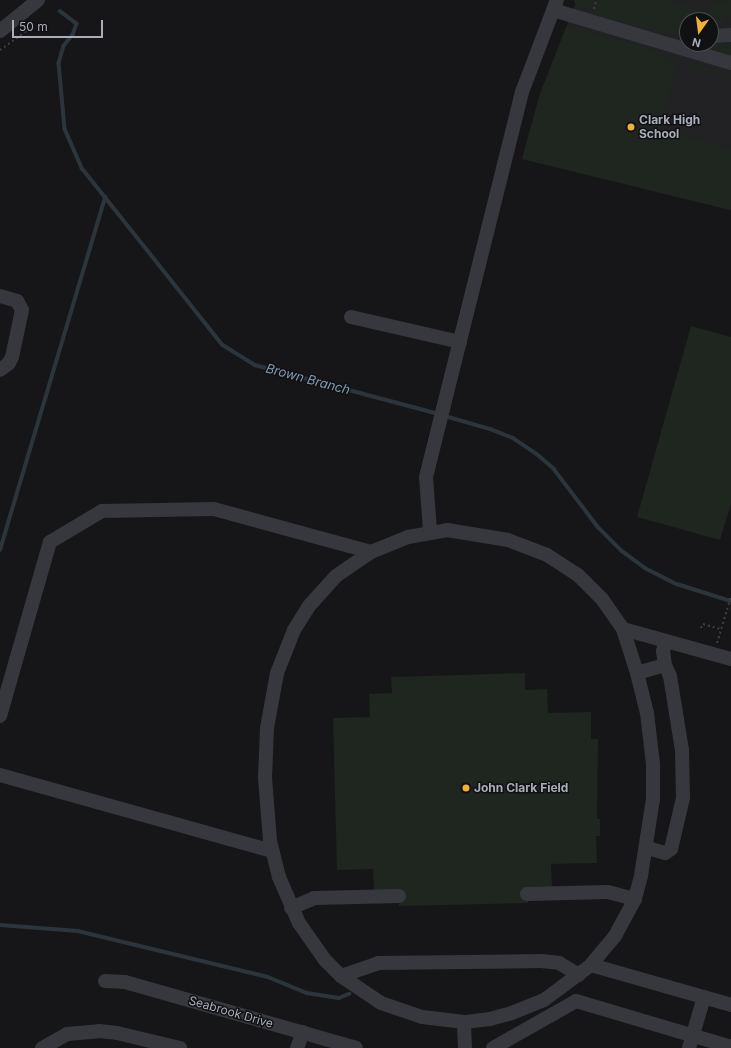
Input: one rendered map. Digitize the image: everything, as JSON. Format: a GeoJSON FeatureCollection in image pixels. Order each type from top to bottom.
{"type":"FeatureCollection","features":[{"type":"Feature","properties":{"kind":"street"},"geometry":{"type":"LineString","coordinates":[[0,31],[38,0]]}},
{"type":"Feature","properties":{"kind":"street"},"geometry":{"type":"LineString","coordinates":[[430,531],[426,476],[522,92],[555,5],[658,41],[731,63]]}},
{"type":"Feature","properties":{"kind":"street"},"geometry":{"type":"LineString","coordinates":[[719,36],[731,35]]}},
{"type":"Feature","properties":{"kind":"street"},"geometry":{"type":"LineString","coordinates":[[658,41],[679,40]]}},
{"type":"Feature","properties":{"kind":"street"},"geometry":{"type":"LineString","coordinates":[[0,296],[17,301],[22,310],[12,357],[9,363],[0,370]]}},
{"type":"Feature","properties":{"kind":"street"},"geometry":{"type":"LineString","coordinates":[[351,317],[460,342]]}},
{"type":"Feature","properties":{"kind":"street"},"geometry":{"type":"LineString","coordinates":[[0,716],[50,542],[102,511],[214,509],[371,552]]}},
{"type":"Feature","properties":{"kind":"street"},"geometry":{"type":"LineString","coordinates":[[430,531],[454,531],[488,535],[547,555],[578,575],[592,588],[623,629],[637,673],[647,713],[653,764],[653,800],[647,848],[635,899],[615,936],[591,964],[553,994],[528,1008],[490,1019],[464,1022],[422,1017],[399,1010],[363,993],[341,976],[311,942],[291,908],[279,877],[273,851],[266,800],[264,762],[269,710],[277,672],[291,637],[309,606],[336,576],[371,552],[408,536],[430,531]]}},
{"type":"Feature","properties":{"kind":"street"},"geometry":{"type":"LineString","coordinates":[[623,629],[731,659]]}},
{"type":"Feature","properties":{"kind":"street"},"geometry":{"type":"LineString","coordinates":[[647,848],[665,853],[671,849],[683,798],[682,750],[670,676],[664,665],[662,651],[666,640]]}},
{"type":"Feature","properties":{"kind":"street"},"geometry":{"type":"LineString","coordinates":[[637,673],[664,665]]}},
{"type":"Feature","properties":{"kind":"street"},"geometry":{"type":"LineString","coordinates":[[0,775],[273,851]]}},
{"type":"Feature","properties":{"kind":"street"},"geometry":{"type":"LineString","coordinates":[[527,894],[608,892],[635,899]]}},
{"type":"Feature","properties":{"kind":"street"},"geometry":{"type":"LineString","coordinates":[[291,908],[314,898],[399,896]]}},
{"type":"Feature","properties":{"kind":"street"},"geometry":{"type":"LineString","coordinates":[[341,976],[378,963],[533,961],[559,963],[579,975]]}},
{"type":"Feature","properties":{"kind":"street"},"geometry":{"type":"LineString","coordinates":[[591,964],[731,1005]]}},
{"type":"Feature","properties":{"kind":"street","name":"Seabrook Drive"},"geometry":{"type":"LineString","coordinates":[[105,981],[126,982],[356,1048]]}},
{"type":"Feature","properties":{"kind":"street"},"geometry":{"type":"LineString","coordinates":[[691,1042],[704,997]]}},
{"type":"Feature","properties":{"kind":"street"},"geometry":{"type":"LineString","coordinates":[[493,1048],[576,1001],[691,1042],[731,1047]]}},
{"type":"Feature","properties":{"kind":"street"},"geometry":{"type":"LineString","coordinates":[[464,1022],[465,1048]]}},
{"type":"Feature","properties":{"kind":"street"},"geometry":{"type":"LineString","coordinates":[[42,1048],[67,1034],[93,1031],[117,1033],[180,1048]]}},
{"type":"Feature","properties":{"kind":"street"},"geometry":{"type":"LineString","coordinates":[[297,1048],[303,1032]]}},
{"type":"Feature","properties":{"kind":"path"},"geometry":{"type":"LineString","coordinates":[[0,50],[26,32],[38,16]]}},
{"type":"Feature","properties":{"kind":"path"},"geometry":{"type":"LineString","coordinates":[[720,634],[731,596]]}},
{"type":"Feature","properties":{"kind":"path"},"geometry":{"type":"LineString","coordinates":[[701,628],[703,624],[721,629]]}},
{"type":"Feature","properties":{"kind":"shaded area"},"geometry":{"type":"Polygon","coordinates":[[[574,0],[595,0],[592,11],[576,6],[574,0]]]}},
{"type":"Feature","properties":{"kind":"shaded area","name":"Clark High School"},"geometry":{"type":"Polygon","coordinates":[[[577,0],[731,0],[731,210],[522,159],[540,94],[577,0]]]}},
{"type":"Feature","properties":{"kind":"shaded area"},"geometry":{"type":"Polygon","coordinates":[[[598,0],[667,0],[710,12],[679,12],[679,32],[657,31],[594,15],[598,0]]]}},
{"type":"Feature","properties":{"kind":"shaded area"},"geometry":{"type":"Polygon","coordinates":[[[714,0],[723,2],[731,0],[731,17],[724,17],[725,23],[719,25],[719,12],[710,12],[714,0]]]}},
{"type":"Feature","properties":{"kind":"shaded area","name":"Clark High School"},"geometry":{"type":"Polygon","coordinates":[[[567,25],[658,51],[658,54],[678,60],[660,129],[731,149],[731,210],[522,159],[540,94],[567,25]]]}},
{"type":"Feature","properties":{"kind":"shaded area"},"geometry":{"type":"Polygon","coordinates":[[[731,43],[731,58],[714,52],[719,52],[719,44],[731,43]]]}},
{"type":"Feature","properties":{"kind":"shaded area"},"geometry":{"type":"Polygon","coordinates":[[[693,64],[731,75],[731,78],[697,68],[693,77],[691,73],[693,64]]]}},
{"type":"Feature","properties":{"kind":"shaded area"},"geometry":{"type":"Polygon","coordinates":[[[691,326],[731,337],[731,504],[720,540],[637,517],[691,326]]]}},
{"type":"Feature","properties":{"kind":"shaded area","name":"John Clark Field"},"geometry":{"type":"Polygon","coordinates":[[[525,673],[525,690],[547,689],[548,713],[591,712],[591,739],[598,739],[597,819],[600,819],[600,836],[596,836],[597,863],[551,864],[552,888],[527,889],[528,903],[399,906],[399,891],[374,892],[373,869],[337,870],[333,718],[370,717],[369,694],[392,693],[391,677],[525,673]]]}},
{"type":"Feature","properties":{"kind":"waterway","name":"Brown Branch"},"geometry":{"type":"LineString","coordinates":[[60,11],[77,24],[73,35],[64,46],[59,63],[65,129],[82,168],[223,345],[255,365],[439,414]]}},
{"type":"Feature","properties":{"kind":"waterway"},"geometry":{"type":"LineString","coordinates":[[0,550],[105,197]]}},
{"type":"Feature","properties":{"kind":"waterway","name":"Brown Branch"},"geometry":{"type":"LineString","coordinates":[[445,416],[490,429],[513,438],[537,454],[554,469],[599,528],[622,551],[645,568],[677,584],[731,601]]}},
{"type":"Feature","properties":{"kind":"waterway"},"geometry":{"type":"LineString","coordinates":[[0,925],[78,931],[268,977],[307,993],[339,998],[349,994]]}},
{"type":"Feature","properties":{"kind":"place","name":"Clark High School"},"geometry":{"type":"Point","coordinates":[631,127]}},
{"type":"Feature","properties":{"kind":"place","name":"John Clark Field"},"geometry":{"type":"Point","coordinates":[466,788]}}]}
